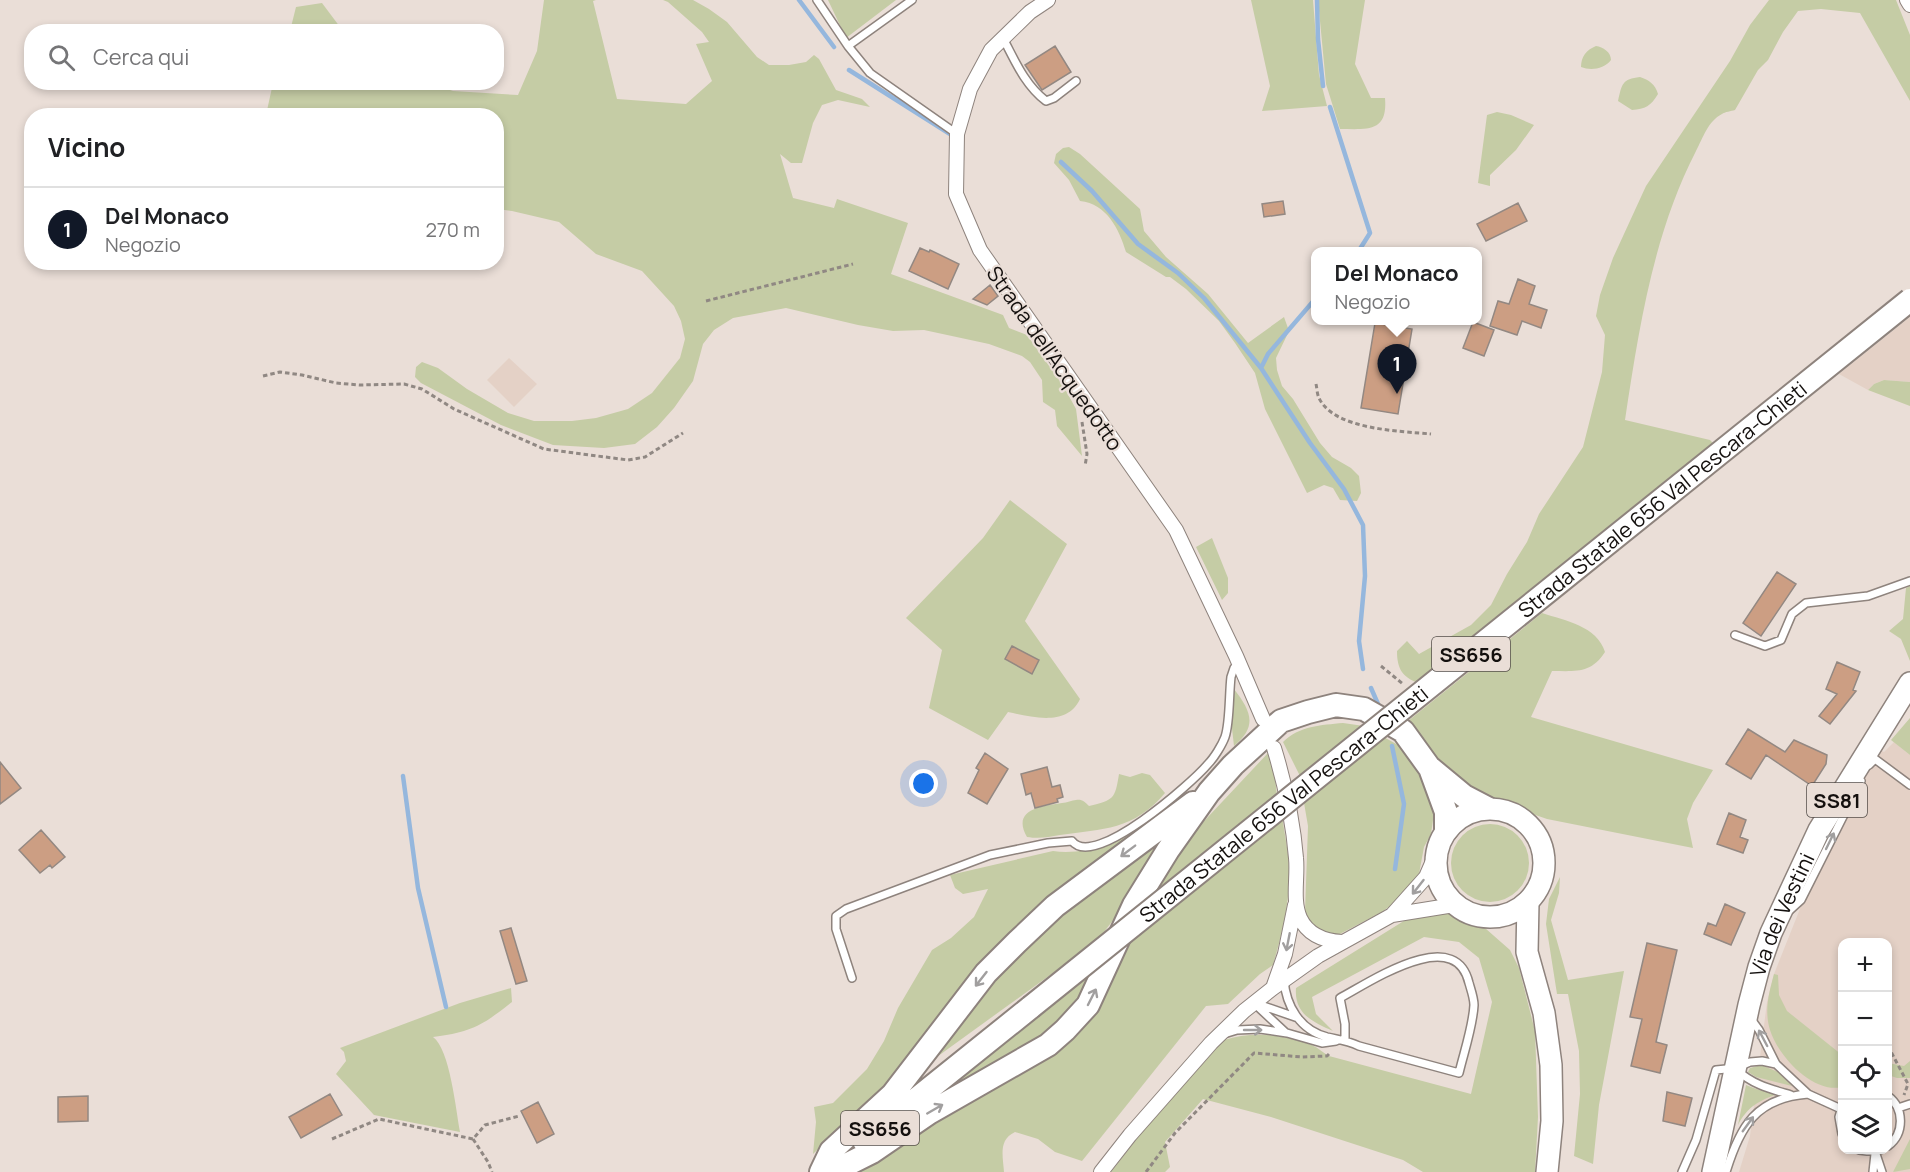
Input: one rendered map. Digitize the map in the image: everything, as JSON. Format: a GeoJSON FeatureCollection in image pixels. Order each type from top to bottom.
{"type":"FeatureCollection","features":[{"type":"Feature","properties":{"kind":"highway","name":"Strada Statale 656 Val Pescara-Chieti"},"geometry":{"type":"LineString","coordinates":[[826,1172],[1910,300]]}},
{"type":"Feature","properties":{"kind":"highway"},"geometry":{"type":"LineString","coordinates":[[832,1172],[872,1152],[929,1113],[1048,1045],[1072,1024],[1088,1005],[1134,905],[1168,849],[1209,792],[1233,765],[1281,721],[1336,705],[1364,709],[1403,731],[1429,767],[1464,796],[1487,808]]}},
{"type":"Feature","properties":{"kind":"highway"},"geometry":{"type":"LineString","coordinates":[[1429,767],[1446,812],[1446,830]]}},
{"type":"Feature","properties":{"kind":"highway"},"geometry":{"type":"LineString","coordinates":[[821,1172],[831,1150],[893,1094],[986,973],[1035,924],[1055,906],[1209,792]]}},
{"type":"Feature","properties":{"kind":"main road","name":"Via dei Vestini"},"geometry":{"type":"LineString","coordinates":[[1713,1172],[1747,1014],[1759,967],[1775,924],[1819,830],[1910,683]]}},
{"type":"Feature","properties":{"kind":"main road"},"geometry":{"type":"LineString","coordinates":[[1489,918],[1517,911],[1528,902],[1539,887],[1544,869],[1543,850],[1535,833],[1522,819],[1506,810],[1487,808],[1464,815],[1446,830],[1439,841],[1436,873],[1442,890],[1454,905],[1465,912],[1489,918],[1504,928],[1527,952]]}},
{"type":"Feature","properties":{"kind":"main road"},"geometry":{"type":"LineString","coordinates":[[1528,902],[1527,952],[1544,1013],[1551,1065],[1552,1121],[1547,1172]]}},
{"type":"Feature","properties":{"kind":"street","name":"Strada dell'Acquedotto"},"geometry":{"type":"LineString","coordinates":[[1048,0],[1030,12],[991,50],[970,89],[957,134],[956,194],[980,250],[1176,530],[1240,663],[1263,720]]}},
{"type":"Feature","properties":{"kind":"street"},"geometry":{"type":"LineString","coordinates":[[1907,0],[1910,5]]}},
{"type":"Feature","properties":{"kind":"street"},"geometry":{"type":"LineString","coordinates":[[1274,748],[1294,830],[1297,907],[1301,919],[1318,937],[1330,942],[1342,942]]}},
{"type":"Feature","properties":{"kind":"street"},"geometry":{"type":"LineString","coordinates":[[1392,915],[1425,877],[1436,854]]}},
{"type":"Feature","properties":{"kind":"street"},"geometry":{"type":"LineString","coordinates":[[1278,984],[1286,954],[1296,894]]}},
{"type":"Feature","properties":{"kind":"street"},"geometry":{"type":"LineString","coordinates":[[1101,1172],[1130,1135],[1220,1035],[1278,984],[1342,942],[1392,915],[1454,905]]}},
{"type":"Feature","properties":{"kind":"lane"},"geometry":{"type":"LineString","coordinates":[[816,0],[870,73],[957,134]]}},
{"type":"Feature","properties":{"kind":"lane"},"geometry":{"type":"LineString","coordinates":[[848,46],[912,0]]}},
{"type":"Feature","properties":{"kind":"lane"},"geometry":{"type":"LineString","coordinates":[[1003,38],[1024,78],[1036,94],[1046,101],[1054,98],[1076,81]]}},
{"type":"Feature","properties":{"kind":"lane"},"geometry":{"type":"LineString","coordinates":[[1735,635],[1765,646],[1781,640],[1792,614],[1806,603],[1868,596],[1910,581]]}},
{"type":"Feature","properties":{"kind":"lane"},"geometry":{"type":"LineString","coordinates":[[852,978],[836,929],[836,916],[846,909],[990,855],[1048,843],[1072,841],[1074,845],[1084,848],[1110,840],[1142,822],[1172,798],[1209,763],[1225,736],[1231,677],[1234,668],[1240,663]]}},
{"type":"Feature","properties":{"kind":"lane"},"geometry":{"type":"LineString","coordinates":[[1775,924],[1801,900],[1871,762],[1875,759],[1910,785]]}},
{"type":"Feature","properties":{"kind":"lane"},"geometry":{"type":"LineString","coordinates":[[1278,984],[1298,1018],[1311,1030],[1327,1037],[1345,1039],[1359,1046],[1459,1073],[1474,1004],[1467,974],[1458,962],[1440,955],[1421,958],[1340,998],[1345,1024],[1345,1039]]}},
{"type":"Feature","properties":{"kind":"lane"},"geometry":{"type":"LineString","coordinates":[[1254,1003],[1298,1018]]}},
{"type":"Feature","properties":{"kind":"lane"},"geometry":{"type":"LineString","coordinates":[[1254,1003],[1287,1034]]}},
{"type":"Feature","properties":{"kind":"lane"},"geometry":{"type":"LineString","coordinates":[[1747,1014],[1760,1030],[1776,1064],[1808,1094],[1838,1106]]}},
{"type":"Feature","properties":{"kind":"lane"},"geometry":{"type":"LineString","coordinates":[[1220,1035],[1238,1030],[1260,1029],[1322,1043],[1345,1039]]}},
{"type":"Feature","properties":{"kind":"lane"},"geometry":{"type":"LineString","coordinates":[[1682,1172],[1696,1140],[1716,1070],[1736,1068],[1750,1062],[1762,1061],[1776,1064]]}},
{"type":"Feature","properties":{"kind":"lane"},"geometry":{"type":"LineString","coordinates":[[1736,1068],[1748,1080],[1759,1085],[1791,1095],[1808,1094]]}},
{"type":"Feature","properties":{"kind":"lane"},"geometry":{"type":"LineString","coordinates":[[1726,1172],[1733,1149],[1745,1125],[1764,1108],[1791,1095]]}},
{"type":"Feature","properties":{"kind":"lane"},"geometry":{"type":"LineString","coordinates":[[1891,1100],[1898,1108],[1900,1127],[1892,1140]]}},
{"type":"Feature","properties":{"kind":"lane"},"geometry":{"type":"LineString","coordinates":[[1898,1108],[1910,1104]]}},
{"type":"Feature","properties":{"kind":"lane"},"geometry":{"type":"LineString","coordinates":[[1872,1172],[1876,1154]]}},
{"type":"Feature","properties":{"kind":"lane"},"geometry":{"type":"LineString","coordinates":[[1878,1154],[1882,1172]]}},
{"type":"Feature","properties":{"kind":"path"},"geometry":{"type":"LineString","coordinates":[[706,301],[853,264]]}},
{"type":"Feature","properties":{"kind":"path"},"geometry":{"type":"LineString","coordinates":[[262,376],[280,372],[336,383],[404,384],[422,389],[454,409],[499,430],[544,449],[555,451],[628,460],[645,457],[683,433]]}},
{"type":"Feature","properties":{"kind":"path"},"geometry":{"type":"LineString","coordinates":[[1316,384],[1318,397],[1324,405],[1331,412],[1346,420],[1364,426],[1431,435]]}},
{"type":"Feature","properties":{"kind":"path"},"geometry":{"type":"LineString","coordinates":[[1085,466],[1087,454],[1081,413],[1087,404]]}},
{"type":"Feature","properties":{"kind":"path"},"geometry":{"type":"LineString","coordinates":[[1381,666],[1405,686]]}},
{"type":"Feature","properties":{"kind":"path"},"geometry":{"type":"LineString","coordinates":[[1146,1172],[1175,1133],[1254,1053],[1302,1057],[1327,1056],[1345,1039]]}},
{"type":"Feature","properties":{"kind":"path"},"geometry":{"type":"LineString","coordinates":[[1892,1055],[1908,1084],[1898,1108]]}},
{"type":"Feature","properties":{"kind":"path"},"geometry":{"type":"LineString","coordinates":[[473,1139],[485,1125],[519,1116]]}},
{"type":"Feature","properties":{"kind":"path"},"geometry":{"type":"LineString","coordinates":[[332,1139],[380,1119],[473,1139],[492,1172]]}},
{"type":"Feature","properties":{"kind":"shaded area"},"geometry":{"type":"Polygon","coordinates":[[[1910,317],[1910,382],[1884,380],[1874,384],[1868,390],[1839,374],[1910,317]]]}},
{"type":"Feature","properties":{"kind":"shaded area"},"geometry":{"type":"Polygon","coordinates":[[[509,358],[537,384],[514,407],[487,380],[509,358]]]}},
{"type":"Feature","properties":{"kind":"shaded area"},"geometry":{"type":"Polygon","coordinates":[[[1894,742],[1910,755],[1910,1172],[1739,1172],[1750,1136],[1767,1002],[1774,974],[1829,836],[1876,748],[1884,752],[1894,742]]]}},
{"type":"Feature","properties":{"kind":"green space"},"geometry":{"type":"Polygon","coordinates":[[[544,0],[596,0],[593,1],[617,99],[686,104],[712,81],[696,44],[709,42],[702,32],[663,0],[693,0],[727,22],[757,57],[769,65],[806,62],[814,55],[819,59],[836,90],[862,99],[870,107],[838,100],[822,105],[813,123],[802,163],[791,163],[780,154],[793,198],[834,208],[837,199],[908,223],[891,274],[1003,315],[1009,328],[1027,335],[1064,387],[1076,409],[1082,456],[1057,426],[1055,410],[1043,402],[1042,380],[1030,362],[1022,356],[989,344],[924,330],[893,331],[786,308],[733,318],[714,330],[703,344],[693,381],[657,427],[635,444],[604,448],[553,445],[501,425],[421,383],[415,377],[416,367],[422,362],[438,368],[467,389],[508,413],[534,421],[572,421],[596,418],[628,409],[652,393],[680,358],[685,339],[681,321],[674,306],[642,271],[596,254],[559,222],[504,210],[504,108],[268,108],[271,90],[450,90],[518,95],[537,51],[544,0]]]}},
{"type":"Feature","properties":{"kind":"green space"},"geometry":{"type":"Polygon","coordinates":[[[828,0],[896,0],[846,38],[828,0]]]}},
{"type":"Feature","properties":{"kind":"green space"},"geometry":{"type":"Polygon","coordinates":[[[1251,0],[1313,0],[1319,75],[1327,106],[1262,111],[1270,86],[1251,0]]]}},
{"type":"Feature","properties":{"kind":"green space"},"geometry":{"type":"Polygon","coordinates":[[[1318,0],[1365,0],[1355,64],[1371,98],[1385,98],[1383,118],[1374,127],[1340,129],[1326,84],[1318,0]]]}},
{"type":"Feature","properties":{"kind":"green space"},"geometry":{"type":"Polygon","coordinates":[[[1769,0],[1896,0],[1910,35],[1910,101],[1860,13],[1821,9],[1798,11],[1783,32],[1768,60],[1758,70],[1735,110],[1717,117],[1709,125],[1681,183],[1669,216],[1658,249],[1642,317],[1625,420],[1710,440],[1715,445],[1418,683],[1413,681],[1404,675],[1398,662],[1397,651],[1407,641],[1419,654],[1471,625],[1491,605],[1527,542],[1539,514],[1583,447],[1602,372],[1605,335],[1596,316],[1600,295],[1613,258],[1646,186],[1730,61],[1750,25],[1769,0]]]}},
{"type":"Feature","properties":{"kind":"green space"},"geometry":{"type":"Polygon","coordinates":[[[322,3],[338,24],[292,24],[296,7],[322,3]]]}},
{"type":"Feature","properties":{"kind":"green space"},"geometry":{"type":"Polygon","coordinates":[[[1596,46],[1606,50],[1611,60],[1597,68],[1581,67],[1585,54],[1596,46]]]}},
{"type":"Feature","properties":{"kind":"green space"},"geometry":{"type":"Polygon","coordinates":[[[1640,77],[1651,83],[1658,94],[1647,106],[1632,110],[1618,101],[1619,95],[1626,81],[1640,77]]]}},
{"type":"Feature","properties":{"kind":"green space"},"geometry":{"type":"Polygon","coordinates":[[[1497,112],[1511,115],[1534,125],[1516,150],[1490,175],[1490,186],[1478,183],[1487,115],[1497,112]]]}},
{"type":"Feature","properties":{"kind":"green space"},"geometry":{"type":"Polygon","coordinates":[[[1069,147],[1080,154],[1140,209],[1144,231],[1166,257],[1208,294],[1248,343],[1284,317],[1289,331],[1276,358],[1282,386],[1293,399],[1320,443],[1332,457],[1351,468],[1359,476],[1361,493],[1357,501],[1340,500],[1333,488],[1324,485],[1307,493],[1265,409],[1255,373],[1235,343],[1219,321],[1186,289],[1170,277],[1166,277],[1126,252],[1120,235],[1105,212],[1080,201],[1069,180],[1054,163],[1056,154],[1063,148],[1069,147]]]}},
{"type":"Feature","properties":{"kind":"green space"},"geometry":{"type":"Polygon","coordinates":[[[1884,380],[1910,382],[1910,406],[1868,390],[1874,384],[1884,380]]]}},
{"type":"Feature","properties":{"kind":"green space"},"geometry":{"type":"Polygon","coordinates":[[[1010,500],[1067,544],[1025,621],[1080,699],[1067,714],[1058,717],[1038,717],[1008,712],[988,740],[929,708],[942,650],[906,618],[983,538],[1010,500]]]}},
{"type":"Feature","properties":{"kind":"green space"},"geometry":{"type":"Polygon","coordinates":[[[1212,538],[1228,578],[1228,593],[1222,600],[1196,547],[1212,538]]]}},
{"type":"Feature","properties":{"kind":"green space"},"geometry":{"type":"Polygon","coordinates":[[[1910,586],[1910,661],[1901,639],[1889,631],[1903,619],[1906,588],[1910,586]]]}},
{"type":"Feature","properties":{"kind":"green space"},"geometry":{"type":"Polygon","coordinates":[[[1542,613],[1588,630],[1601,643],[1605,652],[1588,668],[1575,671],[1552,671],[1531,717],[1713,770],[1693,803],[1687,819],[1693,848],[1547,819],[1483,797],[1433,756],[1425,741],[1408,721],[1542,613]]]}},
{"type":"Feature","properties":{"kind":"green space"},"geometry":{"type":"Polygon","coordinates":[[[1234,689],[1248,711],[1249,725],[1242,739],[1234,746],[1230,711],[1234,689]]]}},
{"type":"Feature","properties":{"kind":"green space"},"geometry":{"type":"Polygon","coordinates":[[[1910,718],[1910,755],[1891,740],[1910,718]]]}},
{"type":"Feature","properties":{"kind":"green space"},"geometry":{"type":"Polygon","coordinates":[[[1343,723],[1364,726],[1398,745],[1425,783],[1433,800],[1433,820],[1431,834],[1424,847],[1419,874],[1407,893],[1382,912],[1336,936],[1324,936],[1311,926],[1305,912],[1308,826],[1299,774],[1283,742],[1303,729],[1343,723]]]}},
{"type":"Feature","properties":{"kind":"green space"},"geometry":{"type":"Polygon","coordinates":[[[1268,753],[1274,769],[1277,796],[1139,909],[1192,834],[1268,753]]]}},
{"type":"Feature","properties":{"kind":"green space"},"geometry":{"type":"Polygon","coordinates":[[[1142,773],[1150,775],[1165,793],[1142,814],[1117,826],[1104,829],[1036,838],[1027,837],[1023,828],[1023,820],[1031,811],[1074,800],[1082,800],[1089,806],[1104,802],[1114,794],[1119,774],[1130,777],[1142,773]]]}},
{"type":"Feature","properties":{"kind":"green space"},"geometry":{"type":"Polygon","coordinates":[[[1282,815],[1289,882],[1285,918],[1273,965],[1228,1004],[1206,1006],[1082,1161],[1055,1152],[1038,1139],[1015,1132],[1006,1139],[1004,1144],[1004,1172],[847,1172],[1049,1058],[1096,1009],[1117,949],[1282,815]]]}},
{"type":"Feature","properties":{"kind":"green space"},"geometry":{"type":"Polygon","coordinates":[[[1180,821],[1141,884],[1097,941],[934,1059],[952,1026],[1025,941],[1180,821]]]}},
{"type":"Feature","properties":{"kind":"green space"},"geometry":{"type":"Polygon","coordinates":[[[1490,824],[1505,827],[1518,835],[1526,848],[1529,863],[1526,878],[1518,891],[1505,899],[1490,902],[1475,899],[1462,891],[1454,878],[1451,863],[1454,848],[1462,835],[1475,827],[1490,824]]]}},
{"type":"Feature","properties":{"kind":"green space"},"geometry":{"type":"Polygon","coordinates":[[[1144,827],[890,1081],[813,1154],[816,1122],[814,1107],[833,1103],[867,1069],[884,1041],[898,1008],[932,950],[951,938],[974,917],[988,889],[963,894],[955,888],[950,875],[1053,851],[1088,849],[1111,842],[1144,827]]]}},
{"type":"Feature","properties":{"kind":"green space"},"geometry":{"type":"Polygon","coordinates":[[[1560,877],[1559,893],[1551,920],[1568,980],[1624,971],[1599,1105],[1593,1164],[1574,1156],[1580,1094],[1579,1051],[1568,994],[1557,994],[1546,924],[1549,899],[1560,877]]]}},
{"type":"Feature","properties":{"kind":"green space"},"geometry":{"type":"Polygon","coordinates":[[[1443,912],[1457,913],[1477,921],[1510,950],[1519,968],[1535,1031],[1538,1117],[1535,1172],[1423,1172],[1403,1160],[1271,1117],[1203,1099],[1165,1142],[1170,1167],[1165,1172],[1111,1172],[1141,1133],[1224,1040],[1234,1037],[1266,1035],[1288,1038],[1312,1045],[1329,1056],[1471,1094],[1492,1002],[1479,958],[1459,942],[1424,937],[1312,997],[1316,1014],[1333,1031],[1306,1016],[1296,997],[1296,988],[1407,919],[1443,912]]]}},
{"type":"Feature","properties":{"kind":"green space"},"geometry":{"type":"Polygon","coordinates":[[[1085,974],[1086,989],[1062,1023],[945,1097],[939,1090],[1085,974]]]}},
{"type":"Feature","properties":{"kind":"green space"},"geometry":{"type":"Polygon","coordinates":[[[1774,974],[1778,975],[1779,995],[1787,1011],[1838,1052],[1838,1087],[1820,1085],[1809,1079],[1798,1071],[1781,1051],[1770,1030],[1767,1015],[1774,974]]]}},
{"type":"Feature","properties":{"kind":"green space"},"geometry":{"type":"Polygon","coordinates":[[[511,988],[512,1002],[492,1017],[467,1030],[433,1037],[444,1054],[448,1067],[460,1132],[374,1115],[336,1074],[346,1061],[344,1052],[340,1048],[460,1003],[511,988]]]}},
{"type":"Feature","properties":{"kind":"green space"},"geometry":{"type":"Polygon","coordinates":[[[1910,1061],[1910,1078],[1892,1076],[1892,1064],[1904,1066],[1910,1061]]]}},
{"type":"Feature","properties":{"kind":"green space"},"geometry":{"type":"Polygon","coordinates":[[[1761,1065],[1778,1072],[1792,1086],[1756,1077],[1748,1072],[1750,1068],[1761,1065]]]}},
{"type":"Feature","properties":{"kind":"green space"},"geometry":{"type":"Polygon","coordinates":[[[1746,1085],[1778,1094],[1755,1105],[1738,1125],[1746,1085]]]}},
{"type":"Feature","properties":{"kind":"green space"},"geometry":{"type":"Polygon","coordinates":[[[1910,1139],[1910,1169],[1893,1172],[1910,1139]]]}},
{"type":"Feature","properties":{"kind":"building"},"geometry":{"type":"Polygon","coordinates":[[[1055,46],[1071,72],[1042,90],[1025,65],[1055,46]]]}},
{"type":"Feature","properties":{"kind":"building"},"geometry":{"type":"Polygon","coordinates":[[[1283,201],[1285,214],[1264,217],[1262,204],[1283,201]]]}},
{"type":"Feature","properties":{"kind":"building"},"geometry":{"type":"Polygon","coordinates":[[[1518,203],[1527,221],[1486,241],[1477,224],[1518,203]]]}},
{"type":"Feature","properties":{"kind":"building"},"geometry":{"type":"Polygon","coordinates":[[[920,248],[929,252],[930,250],[959,264],[948,289],[909,271],[920,248]]]}},
{"type":"Feature","properties":{"kind":"building"},"geometry":{"type":"Polygon","coordinates":[[[1518,279],[1535,286],[1529,304],[1547,310],[1541,328],[1522,321],[1517,335],[1490,326],[1498,301],[1509,304],[1518,279]]]}},
{"type":"Feature","properties":{"kind":"building"},"geometry":{"type":"Polygon","coordinates":[[[990,285],[998,296],[987,305],[973,299],[990,285]]]}},
{"type":"Feature","properties":{"kind":"building"},"geometry":{"type":"Polygon","coordinates":[[[1375,325],[1412,329],[1398,414],[1361,408],[1375,325]]]}},
{"type":"Feature","properties":{"kind":"building"},"geometry":{"type":"Polygon","coordinates":[[[1472,325],[1481,325],[1494,330],[1484,356],[1463,348],[1472,325]]]}},
{"type":"Feature","properties":{"kind":"building"},"geometry":{"type":"Polygon","coordinates":[[[1777,572],[1796,584],[1761,636],[1743,623],[1777,572]]]}},
{"type":"Feature","properties":{"kind":"building"},"geometry":{"type":"Polygon","coordinates":[[[1012,646],[1039,660],[1032,674],[1005,659],[1012,646]]]}},
{"type":"Feature","properties":{"kind":"building"},"geometry":{"type":"Polygon","coordinates":[[[1837,662],[1860,672],[1853,690],[1856,691],[1830,724],[1819,716],[1837,694],[1826,689],[1837,662]]]}},
{"type":"Feature","properties":{"kind":"building"},"geometry":{"type":"Polygon","coordinates":[[[1748,729],[1785,752],[1794,740],[1827,755],[1826,764],[1812,786],[1766,755],[1751,779],[1726,764],[1748,729]]]}},
{"type":"Feature","properties":{"kind":"building"},"geometry":{"type":"Polygon","coordinates":[[[985,753],[1008,769],[987,804],[968,793],[979,770],[976,768],[985,753]]]}},
{"type":"Feature","properties":{"kind":"building"},"geometry":{"type":"Polygon","coordinates":[[[0,762],[21,788],[0,804],[0,762]]]}},
{"type":"Feature","properties":{"kind":"building"},"geometry":{"type":"Polygon","coordinates":[[[1047,767],[1052,787],[1060,785],[1063,797],[1057,799],[1058,802],[1035,808],[1031,793],[1026,795],[1021,774],[1047,767]]]}},
{"type":"Feature","properties":{"kind":"building"},"geometry":{"type":"Polygon","coordinates":[[[1729,813],[1746,820],[1740,837],[1748,840],[1743,853],[1717,844],[1729,813]]]}},
{"type":"Feature","properties":{"kind":"building"},"geometry":{"type":"Polygon","coordinates":[[[41,830],[65,857],[52,868],[50,865],[40,873],[19,850],[41,830]]]}},
{"type":"Feature","properties":{"kind":"building"},"geometry":{"type":"Polygon","coordinates":[[[1725,904],[1745,913],[1731,945],[1704,934],[1708,923],[1716,926],[1725,904]]]}},
{"type":"Feature","properties":{"kind":"building"},"geometry":{"type":"Polygon","coordinates":[[[511,928],[527,981],[516,984],[500,931],[511,928]]]}},
{"type":"Feature","properties":{"kind":"building"},"geometry":{"type":"Polygon","coordinates":[[[1647,943],[1677,950],[1656,1042],[1667,1045],[1660,1073],[1631,1066],[1642,1019],[1630,1017],[1647,943]]]}},
{"type":"Feature","properties":{"kind":"building"},"geometry":{"type":"Polygon","coordinates":[[[1667,1092],[1692,1098],[1685,1126],[1663,1121],[1667,1092]]]}},
{"type":"Feature","properties":{"kind":"building"},"geometry":{"type":"Polygon","coordinates":[[[330,1094],[342,1115],[301,1138],[289,1117],[330,1094]]]}},
{"type":"Feature","properties":{"kind":"building"},"geometry":{"type":"Polygon","coordinates":[[[88,1096],[88,1121],[58,1122],[58,1097],[88,1096]]]}},
{"type":"Feature","properties":{"kind":"building"},"geometry":{"type":"Polygon","coordinates":[[[538,1102],[554,1134],[537,1143],[521,1111],[538,1102]]]}},
{"type":"Feature","properties":{"kind":"waterway"},"geometry":{"type":"LineString","coordinates":[[799,0],[834,47]]}},
{"type":"Feature","properties":{"kind":"waterway"},"geometry":{"type":"LineString","coordinates":[[1317,0],[1323,86]]}},
{"type":"Feature","properties":{"kind":"waterway"},"geometry":{"type":"LineString","coordinates":[[849,70],[950,134]]}},
{"type":"Feature","properties":{"kind":"waterway"},"geometry":{"type":"LineString","coordinates":[[1330,107],[1370,233],[1361,247]]}},
{"type":"Feature","properties":{"kind":"waterway"},"geometry":{"type":"LineString","coordinates":[[1061,162],[1092,191],[1138,244],[1178,273],[1204,298],[1261,368],[1310,443],[1344,489],[1363,525],[1365,576],[1359,641],[1363,669]]}},
{"type":"Feature","properties":{"kind":"waterway"},"geometry":{"type":"LineString","coordinates":[[1261,368],[1268,354],[1311,304]]}},
{"type":"Feature","properties":{"kind":"waterway"},"geometry":{"type":"LineString","coordinates":[[1371,688],[1378,704]]}},
{"type":"Feature","properties":{"kind":"waterway"},"geometry":{"type":"LineString","coordinates":[[1392,746],[1404,804],[1395,869]]}},
{"type":"Feature","properties":{"kind":"waterway"},"geometry":{"type":"LineString","coordinates":[[403,776],[418,888],[446,1007]]}},
{"type":"Feature","properties":{"kind":"place","name":"Del Monaco"},"geometry":{"type":"Point","coordinates":[1397,394]}}]}
